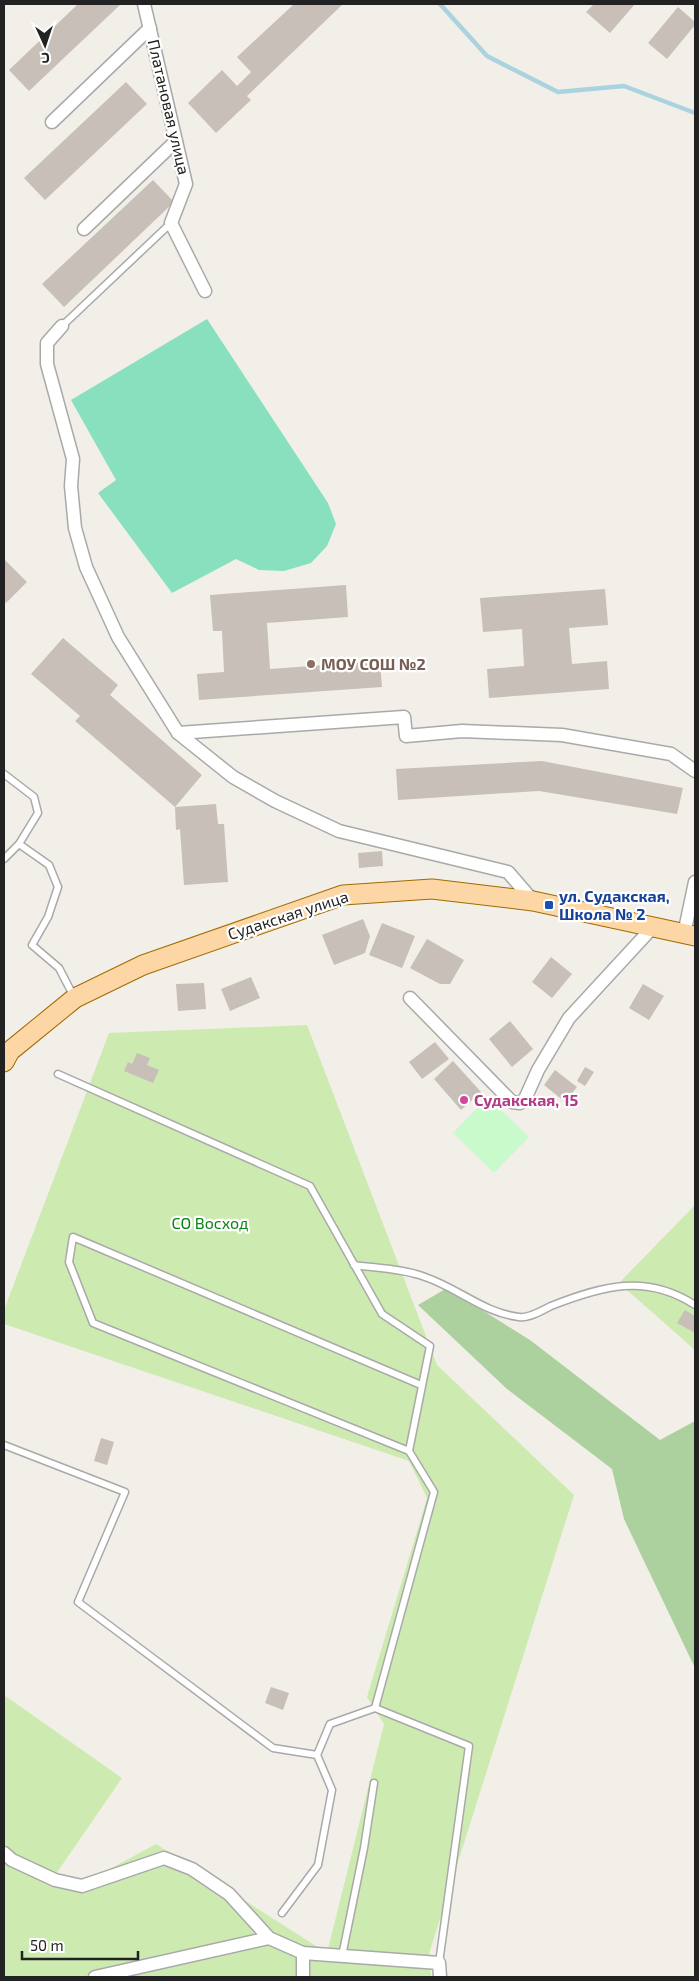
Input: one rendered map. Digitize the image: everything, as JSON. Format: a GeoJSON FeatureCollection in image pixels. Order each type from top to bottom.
{"type":"FeatureCollection","features":[{"type":"Feature","properties":{"kind":"main road","name":"Судакская улица"},"geometry":{"type":"LineString","coordinates":[[4,1062],[10,1050],[75,998],[143,965],[343,895],[432,889],[533,901],[690,935]]}},
{"type":"Feature","properties":{"kind":"street","name":"Платановая улица"},"geometry":{"type":"LineString","coordinates":[[144,4],[186,184],[171,223]]}},
{"type":"Feature","properties":{"kind":"street"},"geometry":{"type":"LineString","coordinates":[[52,122],[150,28]]}},
{"type":"Feature","properties":{"kind":"street"},"geometry":{"type":"LineString","coordinates":[[84,229],[176,141]]}},
{"type":"Feature","properties":{"kind":"street"},"geometry":{"type":"LineString","coordinates":[[171,223],[205,291]]}},
{"type":"Feature","properties":{"kind":"street"},"geometry":{"type":"LineString","coordinates":[[62,326],[47,342],[47,364],[73,460],[71,486],[74,528],[86,567],[109,619],[135,667],[178,733],[234,777],[339,831],[508,872],[533,901]]}},
{"type":"Feature","properties":{"kind":"street"},"geometry":{"type":"LineString","coordinates":[[178,733],[404,717],[406,736],[462,732],[562,736],[671,754],[695,771]]}},
{"type":"Feature","properties":{"kind":"street"},"geometry":{"type":"LineString","coordinates":[[690,935],[695,882]]}},
{"type":"Feature","properties":{"kind":"street"},"geometry":{"type":"LineString","coordinates":[[410,998],[512,1102],[520,1103],[525,1099],[538,1070],[569,1018],[652,928]]}},
{"type":"Feature","properties":{"kind":"street"},"geometry":{"type":"LineString","coordinates":[[7,1859],[55,1880],[82,1886],[164,1858],[192,1868],[229,1894],[269,1938],[303,1954],[439,1963],[440,1977]]}},
{"type":"Feature","properties":{"kind":"street"},"geometry":{"type":"LineString","coordinates":[[95,1977],[269,1938]]}},
{"type":"Feature","properties":{"kind":"street"},"geometry":{"type":"LineString","coordinates":[[303,1954],[303,1977]]}},
{"type":"Feature","properties":{"kind":"lane"},"geometry":{"type":"LineString","coordinates":[[62,326],[171,223]]}},
{"type":"Feature","properties":{"kind":"lane"},"geometry":{"type":"LineString","coordinates":[[4,774],[34,797],[38,813],[19,844],[4,859]]}},
{"type":"Feature","properties":{"kind":"lane"},"geometry":{"type":"LineString","coordinates":[[19,844],[49,866],[58,887],[48,917],[32,945],[59,968],[75,998]]}},
{"type":"Feature","properties":{"kind":"lane"},"geometry":{"type":"LineString","coordinates":[[58,1074],[310,1186],[382,1314],[430,1346],[409,1451]]}},
{"type":"Feature","properties":{"kind":"lane"},"geometry":{"type":"LineString","coordinates":[[375,1708],[434,1492],[409,1451],[93,1323],[69,1262],[73,1237],[421,1384]]}},
{"type":"Feature","properties":{"kind":"lane"},"geometry":{"type":"LineString","coordinates":[[354,1264],[425,1276],[483,1307],[521,1318],[586,1292],[608,1287],[639,1284],[682,1296],[695,1305]]}},
{"type":"Feature","properties":{"kind":"lane"},"geometry":{"type":"LineString","coordinates":[[4,1445],[125,1492],[78,1602],[273,1748],[317,1755]]}},
{"type":"Feature","properties":{"kind":"lane"},"geometry":{"type":"LineString","coordinates":[[282,1913],[318,1865],[332,1790],[317,1755],[330,1724],[375,1708],[469,1746],[439,1963]]}},
{"type":"Feature","properties":{"kind":"lane"},"geometry":{"type":"LineString","coordinates":[[342,1956],[364,1848],[374,1783]]}},
{"type":"Feature","properties":{"kind":"green space"},"geometry":{"type":"Polygon","coordinates":[[[207,319],[328,503],[336,524],[327,546],[311,563],[284,571],[259,570],[236,559],[172,593],[98,493],[116,480],[71,400],[207,319]]]}},
{"type":"Feature","properties":{"kind":"green space","name":"СО Восход"},"geometry":{"type":"Polygon","coordinates":[[[307,1025],[437,1365],[574,1495],[429,1954],[431,1977],[4,1977],[4,1695],[122,1778],[56,1874],[84,1883],[156,1844],[327,1953],[384,1724],[367,1697],[427,1498],[409,1461],[4,1324],[4,1310],[109,1033],[307,1025]]]}},
{"type":"Feature","properties":{"kind":"green space"},"geometry":{"type":"Polygon","coordinates":[[[488,1097],[529,1137],[494,1173],[453,1133],[488,1097]]]}},
{"type":"Feature","properties":{"kind":"green space"},"geometry":{"type":"Polygon","coordinates":[[[695,1205],[695,1350],[619,1283],[695,1205]]]}},
{"type":"Feature","properties":{"kind":"green space"},"geometry":{"type":"Polygon","coordinates":[[[447,1288],[530,1340],[660,1440],[695,1421],[695,1668],[624,1519],[612,1469],[507,1389],[418,1305],[447,1288]]]}},
{"type":"Feature","properties":{"kind":"building"},"geometry":{"type":"Polygon","coordinates":[[[78,4],[121,4],[29,91],[9,70],[78,4]]]}},
{"type":"Feature","properties":{"kind":"building"},"geometry":{"type":"Polygon","coordinates":[[[294,4],[343,4],[247,96],[251,100],[216,133],[188,103],[222,70],[237,86],[251,72],[237,57],[294,4]]]}},
{"type":"Feature","properties":{"kind":"building"},"geometry":{"type":"Polygon","coordinates":[[[594,4],[635,4],[610,33],[586,12],[594,4]]]}},
{"type":"Feature","properties":{"kind":"building"},"geometry":{"type":"Polygon","coordinates":[[[678,7],[695,22],[695,25],[667,59],[648,43],[678,7]]]}},
{"type":"Feature","properties":{"kind":"building"},"geometry":{"type":"Polygon","coordinates":[[[126,82],[147,104],[45,200],[24,178],[126,82]]]}},
{"type":"Feature","properties":{"kind":"building"},"geometry":{"type":"Polygon","coordinates":[[[153,180],[174,202],[64,307],[42,284],[153,180]]]}},
{"type":"Feature","properties":{"kind":"building"},"geometry":{"type":"Polygon","coordinates":[[[5,560],[27,582],[6,603],[4,601],[5,560]]]}},
{"type":"Feature","properties":{"kind":"building"},"geometry":{"type":"Polygon","coordinates":[[[346,585],[348,617],[267,623],[270,669],[380,661],[382,687],[199,700],[197,674],[224,672],[222,631],[213,631],[210,595],[346,585]]]}},
{"type":"Feature","properties":{"kind":"building"},"geometry":{"type":"Polygon","coordinates":[[[605,589],[608,625],[569,628],[572,664],[607,661],[609,689],[489,698],[487,669],[524,666],[522,629],[483,632],[480,598],[605,589]]]}},
{"type":"Feature","properties":{"kind":"building"},"geometry":{"type":"Polygon","coordinates":[[[63,638],[118,685],[110,695],[202,775],[175,807],[75,721],[80,716],[31,674],[63,638]]]}},
{"type":"Feature","properties":{"kind":"building"},"geometry":{"type":"Polygon","coordinates":[[[542,761],[683,788],[677,814],[539,791],[398,800],[396,769],[542,761]]]}},
{"type":"Feature","properties":{"kind":"building"},"geometry":{"type":"Polygon","coordinates":[[[216,804],[218,824],[224,824],[228,882],[184,885],[180,829],[176,830],[175,807],[216,804]]]}},
{"type":"Feature","properties":{"kind":"building"},"geometry":{"type":"Polygon","coordinates":[[[382,851],[383,866],[359,868],[358,853],[382,851]]]}},
{"type":"Feature","properties":{"kind":"building"},"geometry":{"type":"Polygon","coordinates":[[[363,919],[370,936],[365,953],[334,965],[322,935],[363,919]]]}},
{"type":"Feature","properties":{"kind":"building"},"geometry":{"type":"Polygon","coordinates":[[[382,923],[415,936],[402,968],[369,955],[382,923]]]}},
{"type":"Feature","properties":{"kind":"building"},"geometry":{"type":"Polygon","coordinates":[[[427,939],[464,960],[450,984],[440,984],[410,968],[427,939]]]}},
{"type":"Feature","properties":{"kind":"building"},"geometry":{"type":"Polygon","coordinates":[[[551,957],[572,974],[552,998],[532,982],[551,957]]]}},
{"type":"Feature","properties":{"kind":"building"},"geometry":{"type":"Polygon","coordinates":[[[251,977],[260,998],[230,1011],[221,989],[251,977]]]}},
{"type":"Feature","properties":{"kind":"building"},"geometry":{"type":"Polygon","coordinates":[[[204,983],[206,1009],[178,1011],[176,984],[204,983]]]}},
{"type":"Feature","properties":{"kind":"building"},"geometry":{"type":"Polygon","coordinates":[[[643,984],[664,996],[649,1020],[629,1008],[643,984]]]}},
{"type":"Feature","properties":{"kind":"building"},"geometry":{"type":"Polygon","coordinates":[[[510,1021],[533,1049],[512,1067],[489,1039],[510,1021]]]}},
{"type":"Feature","properties":{"kind":"building"},"geometry":{"type":"Polygon","coordinates":[[[435,1042],[449,1059],[422,1079],[409,1062],[435,1042]]]}},
{"type":"Feature","properties":{"kind":"building"},"geometry":{"type":"Polygon","coordinates":[[[137,1053],[150,1058],[147,1065],[159,1070],[153,1083],[124,1071],[128,1062],[132,1064],[137,1053]]]}},
{"type":"Feature","properties":{"kind":"building"},"geometry":{"type":"Polygon","coordinates":[[[453,1061],[481,1092],[461,1110],[434,1079],[453,1061]]]}},
{"type":"Feature","properties":{"kind":"building"},"geometry":{"type":"Polygon","coordinates":[[[585,1067],[594,1072],[585,1086],[577,1081],[585,1067]]]}},
{"type":"Feature","properties":{"kind":"building"},"geometry":{"type":"Polygon","coordinates":[[[555,1070],[577,1087],[565,1102],[544,1085],[555,1070]]]}},
{"type":"Feature","properties":{"kind":"building"},"geometry":{"type":"Polygon","coordinates":[[[685,1310],[695,1316],[695,1333],[677,1323],[685,1310]]]}},
{"type":"Feature","properties":{"kind":"building"},"geometry":{"type":"Polygon","coordinates":[[[101,1438],[114,1442],[107,1465],[94,1461],[101,1438]]]}},
{"type":"Feature","properties":{"kind":"building"},"geometry":{"type":"Polygon","coordinates":[[[271,1687],[289,1693],[283,1710],[265,1703],[271,1687]]]}},
{"type":"Feature","properties":{"kind":"waterway"},"geometry":{"type":"LineString","coordinates":[[440,4],[487,56],[558,92],[624,86],[695,113]]}},
{"type":"Feature","properties":{"kind":"place","name":"МОУ СОШ №2"},"geometry":{"type":"Point","coordinates":[311,664]}},
{"type":"Feature","properties":{"kind":"place","name":"ул. Судакская, Школа № 2"},"geometry":{"type":"Point","coordinates":[549,905]}},
{"type":"Feature","properties":{"kind":"place","name":"Судакская, 15"},"geometry":{"type":"Point","coordinates":[464,1100]}}]}
